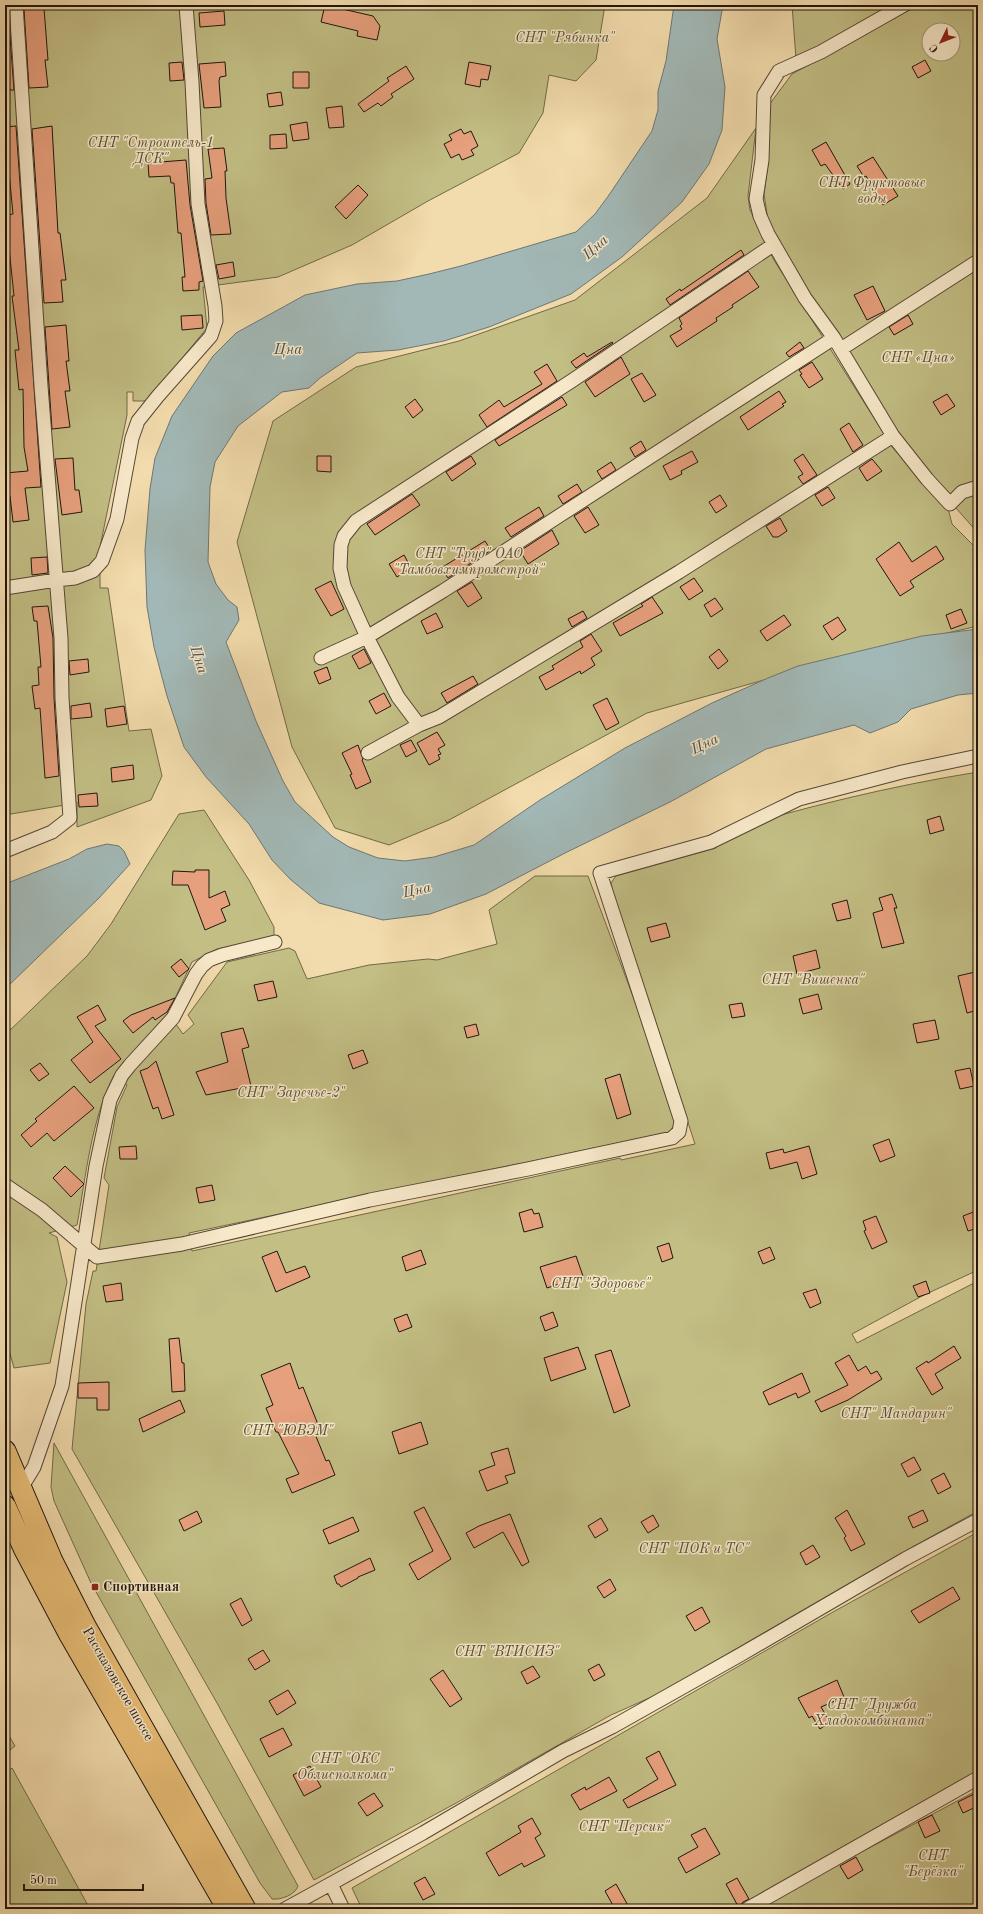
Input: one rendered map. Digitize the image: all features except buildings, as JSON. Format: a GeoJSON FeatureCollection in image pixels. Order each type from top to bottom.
{"type":"FeatureCollection","features":[{"type":"Feature","properties":{"kind":"main road","name":"Рассказовское шоссе"},"geometry":{"type":"LineString","coordinates":[[5,1451],[20,1490],[52,1561],[85,1626],[245,1909]]}},
{"type":"Feature","properties":{"kind":"main road","name":"Рассказовское шоссе"},"geometry":{"type":"LineString","coordinates":[[5,1506],[24,1548],[70,1635],[228,1909]]}},
{"type":"Feature","properties":{"kind":"street"},"geometry":{"type":"LineString","coordinates":[[5,851],[52,832],[70,818],[62,698],[61,638],[40,386],[16,5]]}},
{"type":"Feature","properties":{"kind":"street"},"geometry":{"type":"LineString","coordinates":[[5,588],[75,578],[86,575],[93,571],[102,561],[117,520],[132,438],[138,421],[211,336],[215,328],[216,306],[198,204],[192,82],[186,5]]}},
{"type":"Feature","properties":{"kind":"street"},"geometry":{"type":"LineString","coordinates":[[904,5],[821,52],[779,71],[764,95],[762,160],[756,199],[760,216],[773,245],[805,298],[841,349],[893,436],[927,479],[950,504],[962,492],[978,487]]}},
{"type":"Feature","properties":{"kind":"street"},"geometry":{"type":"LineString","coordinates":[[419,724],[398,697],[366,637],[344,586],[340,568],[341,545],[344,536],[356,521],[573,380],[773,245]]}},
{"type":"Feature","properties":{"kind":"street"},"geometry":{"type":"LineString","coordinates":[[841,349],[978,261]]}},
{"type":"Feature","properties":{"kind":"street"},"geometry":{"type":"LineString","coordinates":[[321,658],[366,637],[443,591],[834,338]]}},
{"type":"Feature","properties":{"kind":"street"},"geometry":{"type":"LineString","coordinates":[[368,753],[419,724],[439,717],[620,608],[893,436]]}},
{"type":"Feature","properties":{"kind":"street"},"geometry":{"type":"LineString","coordinates":[[5,1185],[42,1210],[97,1257],[182,1244],[370,1200],[528,1169],[672,1138],[679,1132],[681,1121],[600,872],[711,842],[799,799],[902,772],[978,756]]}},
{"type":"Feature","properties":{"kind":"street"},"geometry":{"type":"LineString","coordinates":[[20,1490],[34,1467],[62,1386],[105,1119],[110,1100],[122,1075],[174,1018],[196,974],[209,960],[276,942]]}},
{"type":"Feature","properties":{"kind":"street"},"geometry":{"type":"LineString","coordinates":[[285,1909],[423,1833],[563,1751],[686,1685],[905,1559],[978,1520]]}},
{"type":"Feature","properties":{"kind":"street"},"geometry":{"type":"LineString","coordinates":[[747,1909],[978,1778]]}},
{"type":"Feature","properties":{"kind":"street"},"geometry":{"type":"LineString","coordinates":[[331,1884],[343,1909]]}},
{"type":"Feature","properties":{"kind":"green space","name":"СНТ \"Строитель-1 ДСК\""},"geometry":{"type":"Polygon","coordinates":[[[5,5],[605,5],[596,60],[576,81],[549,75],[543,113],[519,153],[428,201],[352,245],[278,277],[203,287],[207,328],[147,401],[133,401],[133,392],[127,392],[127,415],[100,547],[100,588],[108,588],[129,731],[151,729],[162,776],[151,800],[77,827],[77,802],[5,815],[5,5]]]}},
{"type":"Feature","properties":{"kind":"green space"},"geometry":{"type":"Polygon","coordinates":[[[792,5],[895,5],[796,59],[792,5]]]}},
{"type":"Feature","properties":{"kind":"green space","name":"СНТ Фруктовые воды"},"geometry":{"type":"Polygon","coordinates":[[[919,5],[978,5],[978,533],[940,490],[897,434],[769,227],[764,194],[768,164],[766,109],[792,74],[919,5]]]}},
{"type":"Feature","properties":{"kind":"green space","name":"СНТ \"Труд\" ОАО \"Тамбовхимпромстрой\""},"geometry":{"type":"Polygon","coordinates":[[[756,128],[748,196],[750,210],[774,260],[893,448],[943,503],[949,512],[952,524],[978,550],[978,626],[863,652],[647,713],[449,820],[389,845],[335,828],[292,747],[237,542],[273,421],[356,367],[459,341],[575,300],[707,198],[756,128]]]}},
{"type":"Feature","properties":{"kind":"green space"},"geometry":{"type":"Polygon","coordinates":[[[978,772],[978,1270],[924,1295],[852,1334],[857,1343],[978,1281],[978,1511],[914,1546],[656,1695],[611,1715],[458,1802],[314,1880],[217,1703],[72,1449],[86,1304],[93,1271],[96,1271],[109,1185],[104,1178],[117,1107],[127,1085],[114,1075],[106,1092],[90,1148],[77,1225],[49,1233],[57,1237],[67,1282],[50,1363],[14,1368],[5,1336],[5,1035],[87,956],[111,924],[179,814],[204,810],[249,880],[274,927],[274,937],[217,949],[192,962],[168,1013],[183,1034],[194,1024],[188,1015],[227,962],[289,948],[295,951],[307,979],[369,965],[428,959],[437,960],[497,944],[489,910],[535,876],[588,876],[678,1117],[670,1132],[189,1233],[192,1251],[620,1158],[621,1160],[695,1144],[613,893],[611,883],[616,876],[716,848],[719,833],[751,823],[880,791],[978,772]]]}},
{"type":"Feature","properties":{"kind":"green space"},"geometry":{"type":"Polygon","coordinates":[[[54,1443],[298,1886],[291,1894],[279,1899],[272,1899],[260,1883],[91,1583],[54,1501],[51,1487],[54,1443]]]}},
{"type":"Feature","properties":{"kind":"green space","name":"СНТ \"Дружба Хладокомбината\""},"geometry":{"type":"Polygon","coordinates":[[[978,1532],[978,1775],[739,1909],[362,1909],[352,1888],[833,1612],[978,1532]]]}},
{"type":"Feature","properties":{"kind":"green space"},"geometry":{"type":"Polygon","coordinates":[[[5,1729],[15,1746],[5,1754],[5,1729]]]}},
{"type":"Feature","properties":{"kind":"green space"},"geometry":{"type":"Polygon","coordinates":[[[12,1768],[90,1909],[5,1909],[5,1773],[12,1768]]]}},
{"type":"Feature","properties":{"kind":"green space","name":"СНТ \"Берёзка\""},"geometry":{"type":"Polygon","coordinates":[[[978,1790],[978,1909],[756,1909],[760,1906],[978,1790]]]}},
{"type":"Feature","properties":{"kind":"water","name":"Цна"},"geometry":{"type":"Polygon","coordinates":[[[674,5],[723,5],[717,39],[725,87],[722,130],[709,164],[682,202],[622,257],[571,294],[489,327],[444,341],[398,350],[357,353],[320,378],[309,388],[282,392],[238,426],[215,462],[210,487],[208,562],[216,584],[228,600],[237,607],[239,620],[226,642],[256,721],[283,781],[295,802],[333,837],[349,847],[378,858],[405,861],[434,857],[474,845],[540,800],[625,748],[712,703],[798,666],[922,636],[978,629],[978,693],[958,695],[911,709],[898,722],[870,733],[854,725],[766,749],[670,802],[567,852],[486,894],[430,914],[383,920],[319,903],[290,879],[272,860],[249,824],[206,777],[184,747],[167,696],[154,647],[147,607],[145,550],[150,489],[155,458],[172,416],[213,356],[236,333],[305,295],[357,284],[397,281],[429,274],[576,232],[595,214],[652,131],[658,110],[658,91],[666,61],[674,5]]]}},
{"type":"Feature","properties":{"kind":"water"},"geometry":{"type":"Polygon","coordinates":[[[107,844],[119,846],[124,851],[130,864],[99,898],[5,989],[5,884],[69,859],[87,849],[107,844]]]}},
{"type":"Feature","properties":{"kind":"place","name":"Спортивная"},"geometry":{"type":"Point","coordinates":[95,1587]}},
{"type":"Feature","properties":{"kind":"park label","name":"СНТ \"Рябинка\""},"geometry":{"type":"Point","coordinates":[565,38]}},
{"type":"Feature","properties":{"kind":"park label","name":"СНТ «Цна»"},"geometry":{"type":"Point","coordinates":[918,358]}},
{"type":"Feature","properties":{"kind":"park label","name":"СНТ \"Вишенка\""},"geometry":{"type":"Point","coordinates":[813,980]}},
{"type":"Feature","properties":{"kind":"park label","name":"СНТ\" Заречье-2\""},"geometry":{"type":"Point","coordinates":[291,1093]}},
{"type":"Feature","properties":{"kind":"park label","name":"СНТ \"Здоровье\""},"geometry":{"type":"Point","coordinates":[601,1284]}},
{"type":"Feature","properties":{"kind":"park label","name":"СНТ\" Мандарин\""},"geometry":{"type":"Point","coordinates":[896,1414]}},
{"type":"Feature","properties":{"kind":"park label","name":"СНТ \"ЮВЭМ\""},"geometry":{"type":"Point","coordinates":[288,1431]}},
{"type":"Feature","properties":{"kind":"park label","name":"СНТ \"ПОК и ТС\""},"geometry":{"type":"Point","coordinates":[694,1549]}},
{"type":"Feature","properties":{"kind":"park label","name":"СНТ \"ВТИСИЗ\""},"geometry":{"type":"Point","coordinates":[507,1652]}},
{"type":"Feature","properties":{"kind":"park label","name":"СНТ \"ОКС Облисполкома\""},"geometry":{"type":"Point","coordinates":[345,1768]}},
{"type":"Feature","properties":{"kind":"park label","name":"СНТ \"Персик\""},"geometry":{"type":"Point","coordinates":[624,1827]}}]}
